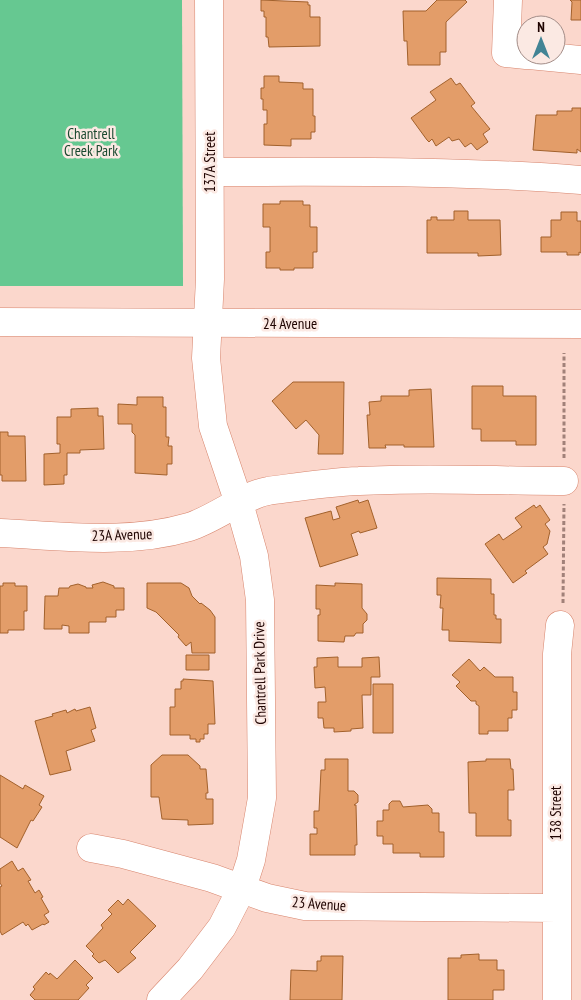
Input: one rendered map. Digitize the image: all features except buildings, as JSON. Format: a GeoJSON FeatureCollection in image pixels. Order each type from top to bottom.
{"type":"FeatureCollection","features":[{"type":"Feature","properties":{"kind":"street","name":"137A Street"},"geometry":{"type":"LineString","coordinates":[[208,324],[210,172],[209,0]]}},
{"type":"Feature","properties":{"kind":"street"},"geometry":{"type":"LineString","coordinates":[[508,0],[516,36]]}},
{"type":"Feature","properties":{"kind":"street"},"geometry":{"type":"LineString","coordinates":[[566,59],[581,60]]}},
{"type":"Feature","properties":{"kind":"street"},"geometry":{"type":"LineString","coordinates":[[210,172],[515,174],[581,180]]}},
{"type":"Feature","properties":{"kind":"street","name":"24 Avenue"},"geometry":{"type":"LineString","coordinates":[[0,322],[581,324]]}},
{"type":"Feature","properties":{"kind":"street","name":"Chantrell Park Drive"},"geometry":{"type":"LineString","coordinates":[[161,1000],[190,970],[222,927],[242,888],[251,860],[262,798],[260,600],[254,556],[239,503],[213,426],[206,358],[208,324]]}},
{"type":"Feature","properties":{"kind":"street","name":"23A Avenue"},"geometry":{"type":"LineString","coordinates":[[0,533],[115,538],[157,534],[197,524],[266,492],[358,480],[564,481]]}},
{"type":"Feature","properties":{"kind":"street","name":"138 Street"},"geometry":{"type":"LineString","coordinates":[[556,1000],[557,654],[560,625]]}},
{"type":"Feature","properties":{"kind":"street","name":"23 Avenue"},"geometry":{"type":"LineString","coordinates":[[91,848],[123,854],[194,873],[267,898],[305,906],[556,908]]}},
{"type":"Feature","properties":{"kind":"green space","name":"Chantrell Creek Park"},"geometry":{"type":"Polygon","coordinates":[[[0,0],[182,0],[183,286],[0,286],[0,0]]]}}]}
